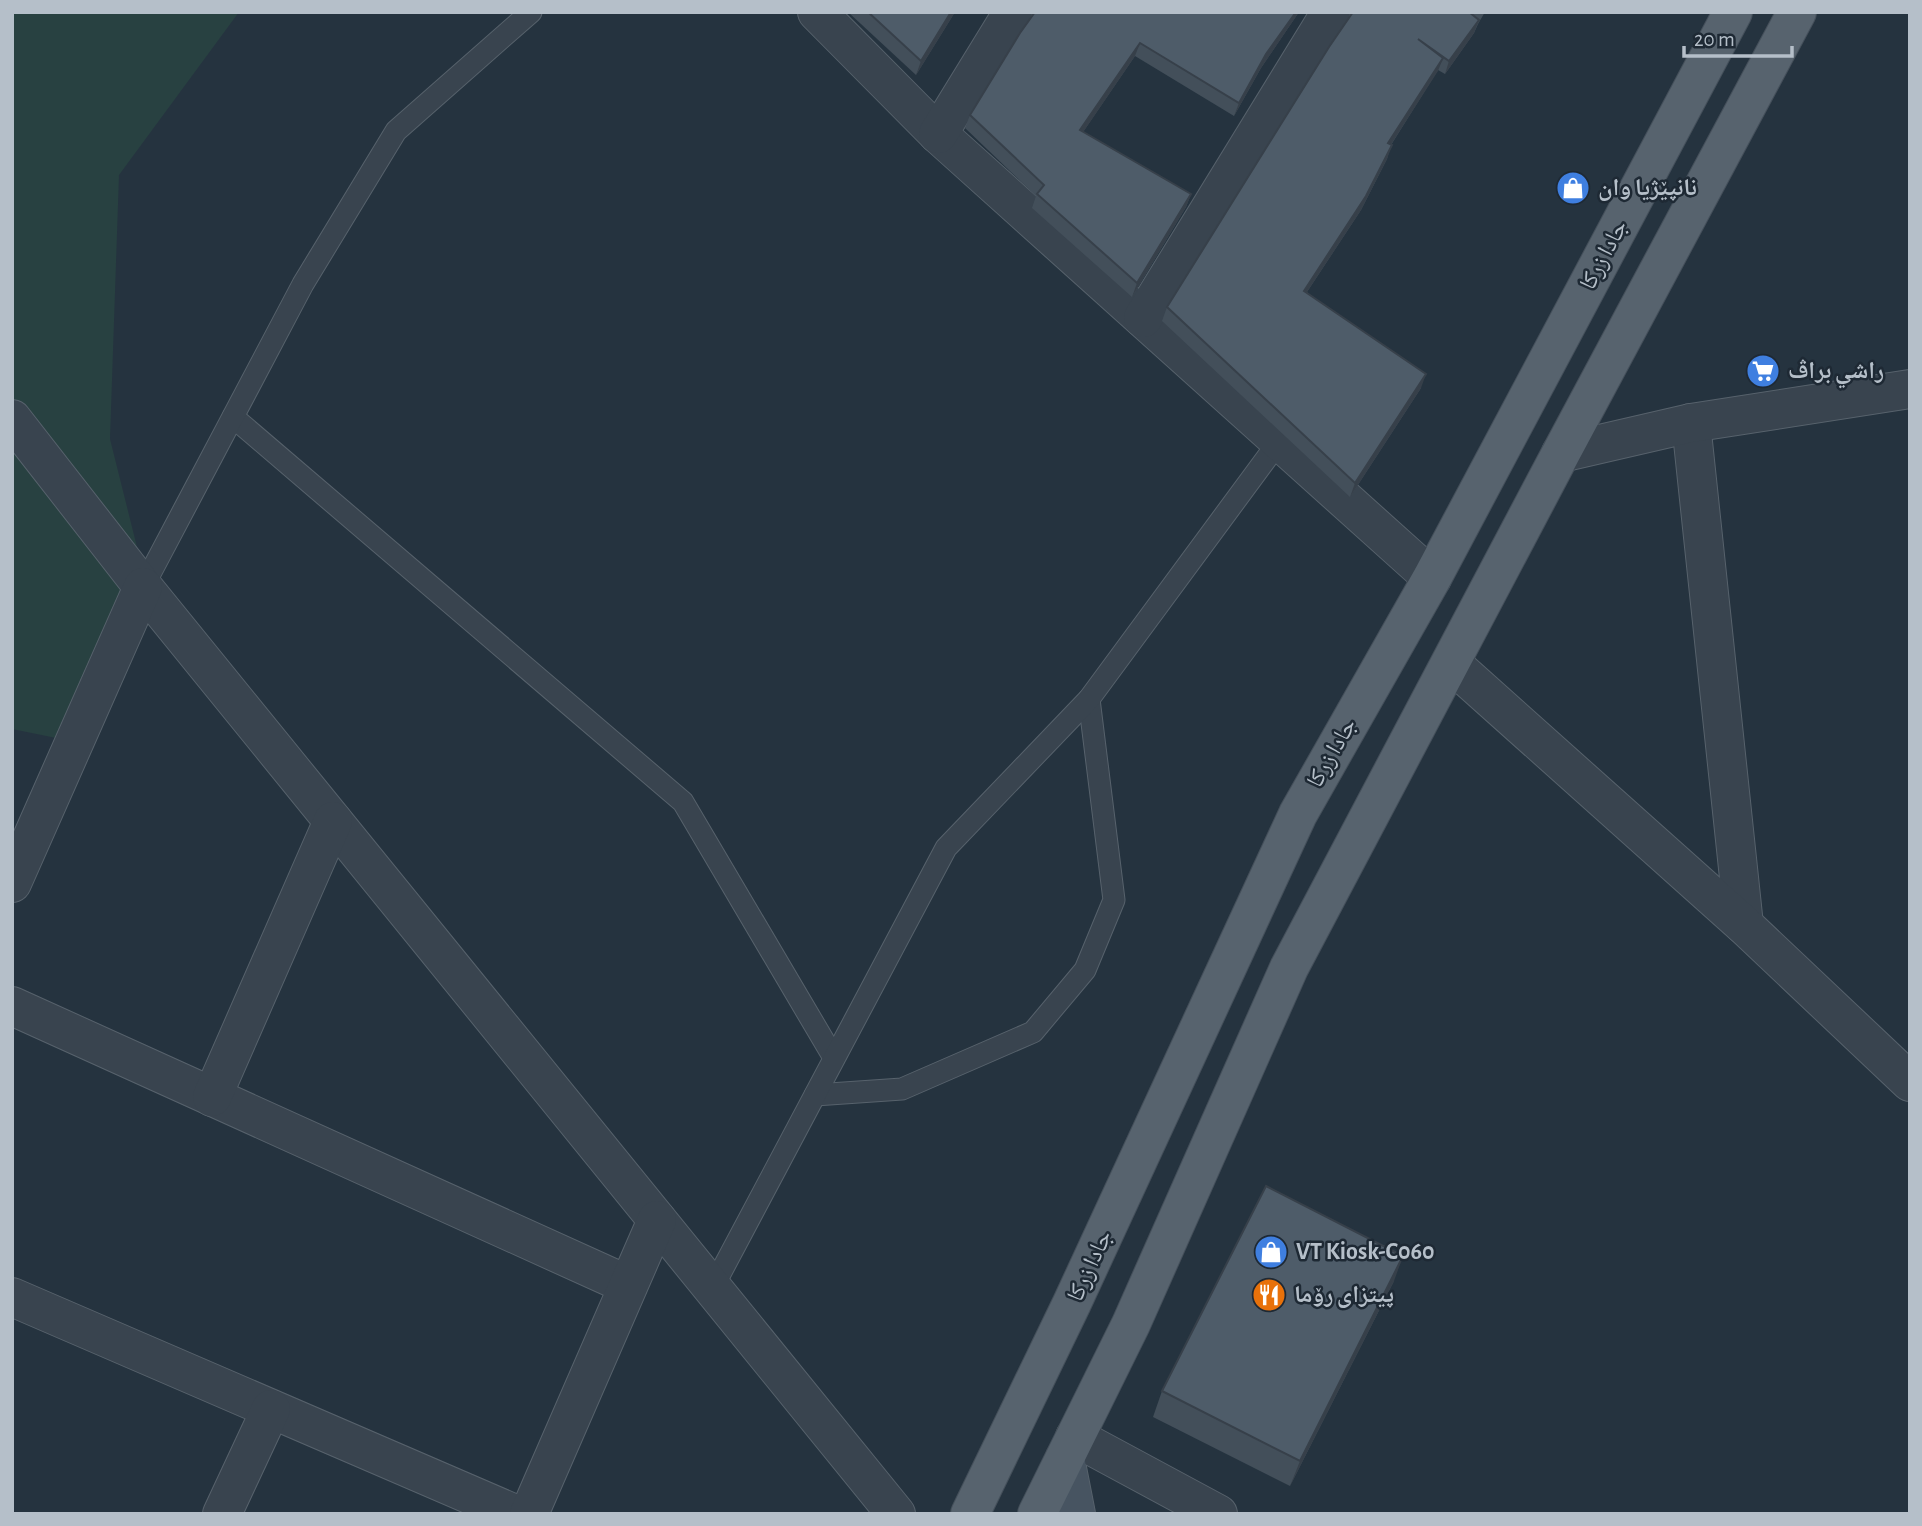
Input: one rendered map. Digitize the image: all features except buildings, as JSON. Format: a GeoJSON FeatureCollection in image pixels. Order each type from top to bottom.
{"type":"FeatureCollection","features":[{"type":"Feature","properties":{"kind":"main road","name":"جادا زرکا"},"geometry":{"type":"LineString","coordinates":[[970,1514],[1072,1303],[1298,814],[1432,578],[1733,12]]}},
{"type":"Feature","properties":{"kind":"main road"},"geometry":{"type":"LineString","coordinates":[[1037,1514],[1131,1324],[1289,968],[1797,12]]}},
{"type":"Feature","properties":{"kind":"main road"},"geometry":{"type":"LineString","coordinates":[[1070,1448],[1076,1514]]}},
{"type":"Feature","properties":{"kind":"street"},"geometry":{"type":"LineString","coordinates":[[817,12],[938,134],[1432,578]]}},
{"type":"Feature","properties":{"kind":"street"},"geometry":{"type":"LineString","coordinates":[[938,134],[1013,12]]}},
{"type":"Feature","properties":{"kind":"street"},"geometry":{"type":"LineString","coordinates":[[1143,318],[1331,12]]}},
{"type":"Feature","properties":{"kind":"street"},"geometry":{"type":"LineString","coordinates":[[1561,453],[1691,423],[1910,389]]}},
{"type":"Feature","properties":{"kind":"street"},"geometry":{"type":"LineString","coordinates":[[12,419],[143,587],[896,1514]]}},
{"type":"Feature","properties":{"kind":"street"},"geometry":{"type":"LineString","coordinates":[[1691,423],[1744,925]]}},
{"type":"Feature","properties":{"kind":"street"},"geometry":{"type":"LineString","coordinates":[[12,883],[143,587]]}},
{"type":"Feature","properties":{"kind":"street"},"geometry":{"type":"LineString","coordinates":[[1451,663],[1744,925],[1910,1082]]}},
{"type":"Feature","properties":{"kind":"street"},"geometry":{"type":"LineString","coordinates":[[212,1097],[333,821]]}},
{"type":"Feature","properties":{"kind":"street"},"geometry":{"type":"LineString","coordinates":[[12,1006],[628,1285]]}},
{"type":"Feature","properties":{"kind":"street"},"geometry":{"type":"LineString","coordinates":[[528,1514],[657,1220]]}},
{"type":"Feature","properties":{"kind":"street"},"geometry":{"type":"LineString","coordinates":[[12,1297],[515,1514]]}},
{"type":"Feature","properties":{"kind":"street"},"geometry":{"type":"LineString","coordinates":[[222,1514],[271,1409]]}},
{"type":"Feature","properties":{"kind":"street"},"geometry":{"type":"LineString","coordinates":[[1070,1448],[1218,1514]]}},
{"type":"Feature","properties":{"kind":"lane"},"geometry":{"type":"LineString","coordinates":[[143,587],[303,284],[396,131],[531,12]]}},
{"type":"Feature","properties":{"kind":"lane"},"geometry":{"type":"LineString","coordinates":[[233,417],[683,802],[834,1058]]}},
{"type":"Feature","properties":{"kind":"lane"},"geometry":{"type":"LineString","coordinates":[[713,1287],[946,848],[1089,699],[1280,440]]}},
{"type":"Feature","properties":{"kind":"lane"},"geometry":{"type":"LineString","coordinates":[[815,1094],[902,1089],[1032,1032],[1085,970],[1114,900],[1089,699]]}},
{"type":"Feature","properties":{"kind":"green space"},"geometry":{"type":"Polygon","coordinates":[[[12,12],[239,12],[119,175],[110,439],[138,551],[61,739],[12,729],[12,12]]]}},
{"type":"Feature","properties":{"kind":"place","name":"نانپێژیا وان"},"geometry":{"type":"Point","coordinates":[1573,188]}},
{"type":"Feature","properties":{"kind":"place","name":"راشي براڤ"},"geometry":{"type":"Point","coordinates":[1763,371]}},
{"type":"Feature","properties":{"kind":"place","name":"VT Kiosk-C060"},"geometry":{"type":"Point","coordinates":[1271,1252]}},
{"type":"Feature","properties":{"kind":"place","name":"پیتزای رۆما"},"geometry":{"type":"Point","coordinates":[1269,1295]}}]}
